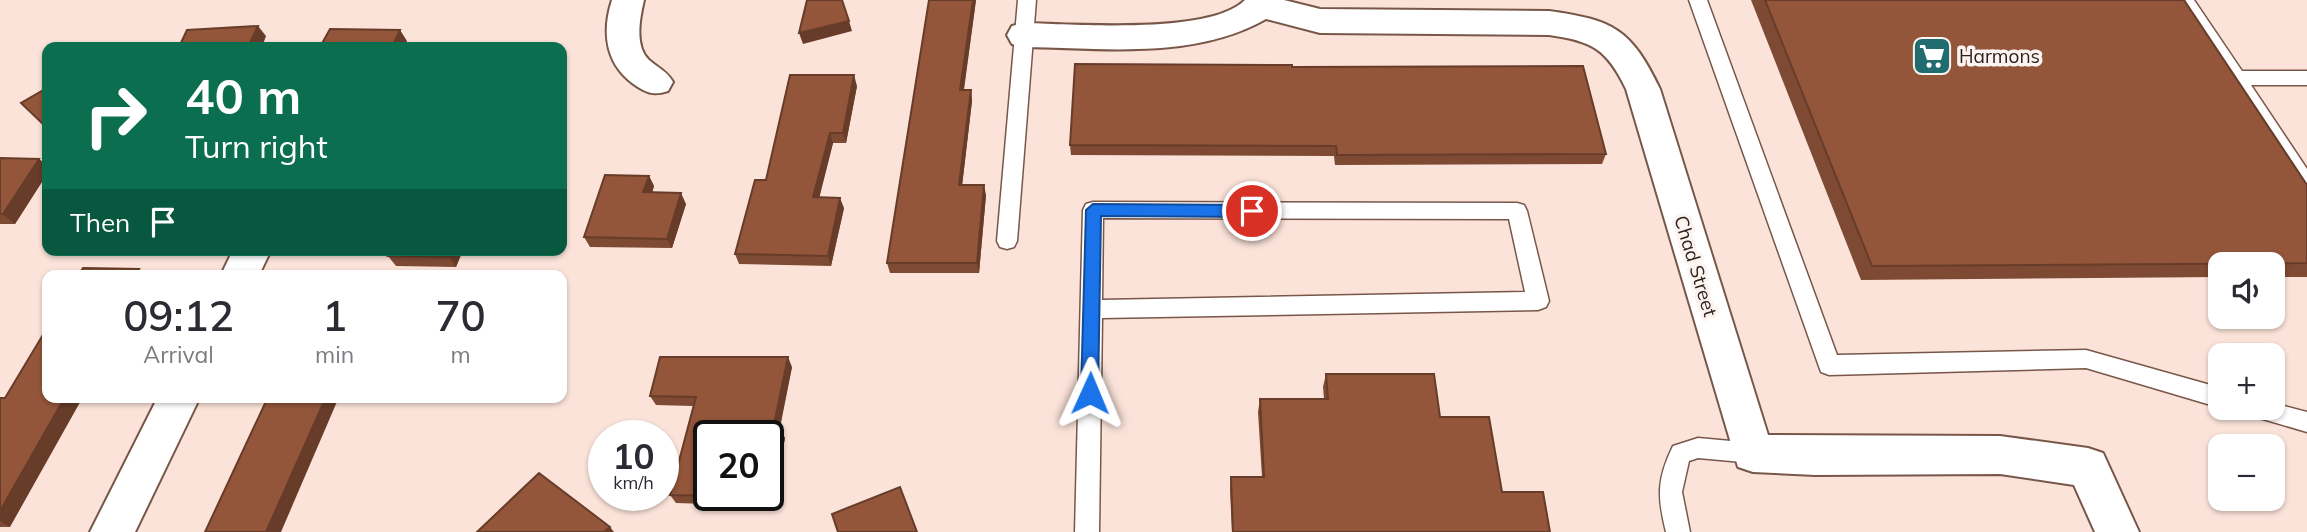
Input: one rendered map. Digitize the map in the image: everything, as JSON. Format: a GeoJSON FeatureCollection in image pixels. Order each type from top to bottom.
{"type":"FeatureCollection","features":[{"type":"Feature","properties":{"kind":"street"},"geometry":{"type":"LineString","coordinates":[[628,0],[623,15],[622,41],[634,66],[656,82]]}},
{"type":"Feature","properties":{"kind":"street"},"geometry":{"type":"LineString","coordinates":[[1024,35],[1169,35],[1200,31],[1230,24],[1263,2]]}},
{"type":"Feature","properties":{"kind":"street","name":"Chad Street"},"geometry":{"type":"LineString","coordinates":[[1263,2],[1291,16],[1320,21],[1549,23],[1583,28],[1611,40],[1630,58],[1643,89],[1753,453]]}},
{"type":"Feature","properties":{"kind":"street"},"geometry":{"type":"LineString","coordinates":[[112,532],[176,403]]}},
{"type":"Feature","properties":{"kind":"street"},"geometry":{"type":"LineString","coordinates":[[1753,453],[1815,456],[2000,455],[2088,467],[2117,532]]}},
{"type":"Feature","properties":{"kind":"lane"},"geometry":{"type":"LineString","coordinates":[[1007,242],[1027,0]]}},
{"type":"Feature","properties":{"kind":"lane"},"geometry":{"type":"LineString","coordinates":[[1698,0],[1829,365],[2086,359],[2208,394]]}},
{"type":"Feature","properties":{"kind":"lane"},"geometry":{"type":"LineString","coordinates":[[2185,0],[2307,185]]}},
{"type":"Feature","properties":{"kind":"lane"},"geometry":{"type":"LineString","coordinates":[[2236,78],[2307,78]]}},
{"type":"Feature","properties":{"kind":"lane"},"geometry":{"type":"LineString","coordinates":[[1087,532],[1091,309],[1093,210],[1517,211],[1538,301],[1091,309]]}},
{"type":"Feature","properties":{"kind":"lane"},"geometry":{"type":"LineString","coordinates":[[2285,416],[2307,422]]}},
{"type":"Feature","properties":{"kind":"lane"},"geometry":{"type":"LineString","coordinates":[[1678,532],[1669,493],[1671,472],[1681,453],[1698,448],[1753,453]]}},
{"type":"Feature","properties":{"kind":"building"},"geometry":{"type":"Polygon","coordinates":[[[807,0],[842,0],[849,21],[799,33],[807,0]]]}},
{"type":"Feature","properties":{"kind":"building"},"geometry":{"type":"Polygon","coordinates":[[[929,0],[973,0],[960,90],[971,90],[959,185],[984,185],[977,263],[887,263],[929,0]]]}},
{"type":"Feature","properties":{"kind":"building"},"geometry":{"type":"Polygon","coordinates":[[[1765,0],[2184,0],[2307,185],[2307,263],[2285,263],[2285,252],[2208,252],[2208,264],[1872,266],[1765,0]]]}},
{"type":"Feature","properties":{"kind":"building"},"geometry":{"type":"Polygon","coordinates":[[[258,26],[250,42],[181,42],[187,30],[258,26]]]}},
{"type":"Feature","properties":{"kind":"building"},"geometry":{"type":"Polygon","coordinates":[[[330,29],[400,30],[394,42],[323,42],[330,29]]]}},
{"type":"Feature","properties":{"kind":"building"},"geometry":{"type":"Polygon","coordinates":[[[1075,64],[1292,67],[1583,66],[1606,154],[1337,155],[1336,146],[1070,145],[1075,64]]]}},
{"type":"Feature","properties":{"kind":"building"},"geometry":{"type":"Polygon","coordinates":[[[790,75],[854,75],[843,133],[830,133],[813,197],[840,198],[828,256],[735,254],[755,180],[766,180],[790,75]]]}},
{"type":"Feature","properties":{"kind":"building"},"geometry":{"type":"Polygon","coordinates":[[[42,91],[42,123],[21,103],[42,91]]]}},
{"type":"Feature","properties":{"kind":"building"},"geometry":{"type":"Polygon","coordinates":[[[0,158],[39,159],[3,214],[0,214],[0,158]]]}},
{"type":"Feature","properties":{"kind":"building"},"geometry":{"type":"Polygon","coordinates":[[[605,175],[649,176],[643,192],[681,193],[667,239],[584,237],[605,175]]]}},
{"type":"Feature","properties":{"kind":"building"},"geometry":{"type":"Polygon","coordinates":[[[388,256],[449,256],[449,257],[388,256]]]}},
{"type":"Feature","properties":{"kind":"building"},"geometry":{"type":"Polygon","coordinates":[[[83,268],[139,269],[138,270],[82,270],[83,268]]]}},
{"type":"Feature","properties":{"kind":"building"},"geometry":{"type":"Polygon","coordinates":[[[42,336],[42,403],[62,403],[0,511],[0,398],[5,398],[42,336]]]}},
{"type":"Feature","properties":{"kind":"building"},"geometry":{"type":"Polygon","coordinates":[[[660,357],[788,357],[775,420],[693,420],[693,495],[679,495],[679,461],[696,397],[650,396],[660,357]]]}},
{"type":"Feature","properties":{"kind":"building"},"geometry":{"type":"Polygon","coordinates":[[[1326,374],[1434,374],[1440,417],[1489,417],[1502,492],[1543,492],[1550,532],[1233,532],[1231,477],[1264,477],[1260,399],[1328,399],[1326,374]]]}},
{"type":"Feature","properties":{"kind":"building"},"geometry":{"type":"Polygon","coordinates":[[[265,403],[323,403],[266,532],[205,532],[265,403]]]}},
{"type":"Feature","properties":{"kind":"building"},"geometry":{"type":"Polygon","coordinates":[[[539,473],[610,527],[604,532],[477,532],[539,473]]]}},
{"type":"Feature","properties":{"kind":"building"},"geometry":{"type":"Polygon","coordinates":[[[900,487],[917,532],[838,532],[832,514],[900,487]]]}},
{"type":"Feature","properties":{"kind":"place","name":"Harmons"},"geometry":{"type":"Point","coordinates":[1932,56]}},
{"type":"Feature","properties":{"kind":"route"},"geometry":{"type":"LineString","coordinates":[[1090,393],[1093,210],[1252,211]]}}]}
